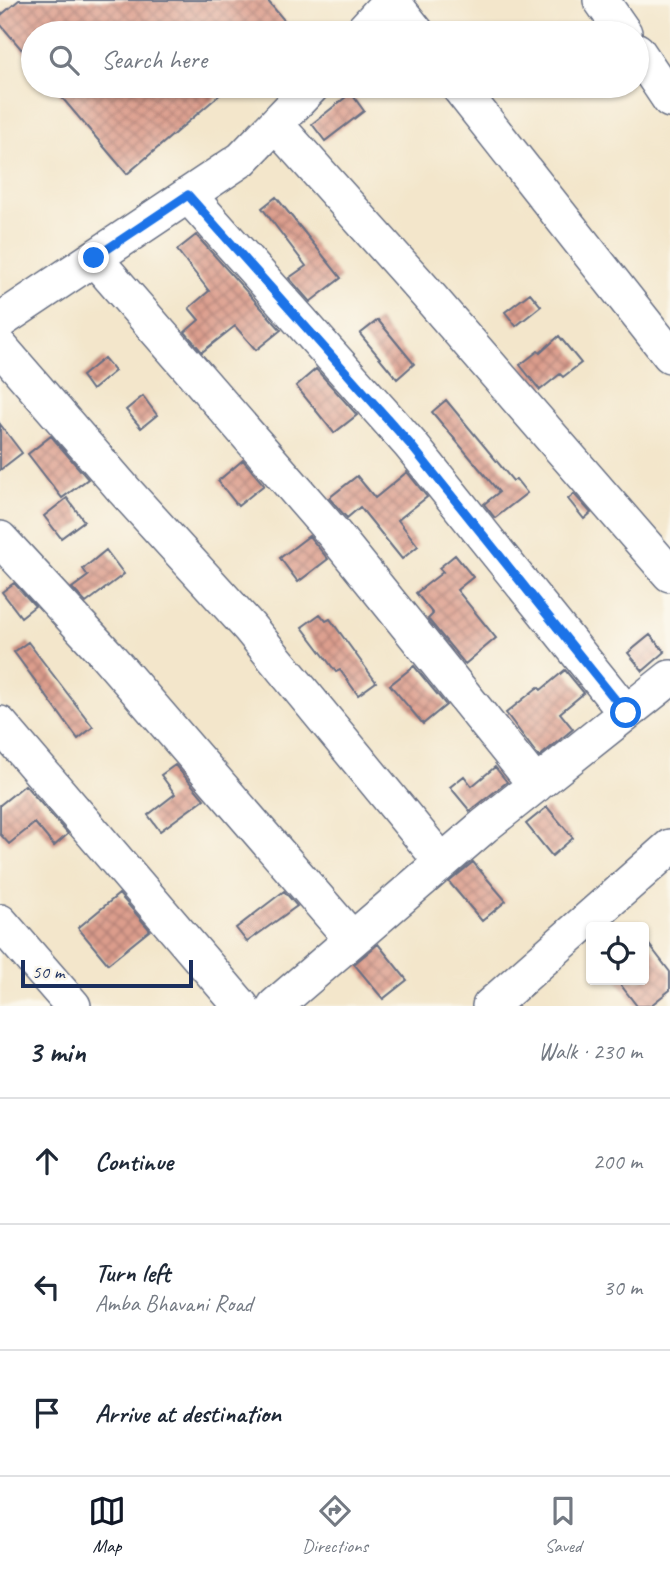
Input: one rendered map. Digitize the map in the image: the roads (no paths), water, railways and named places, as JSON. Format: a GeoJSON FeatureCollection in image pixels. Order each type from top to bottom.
{"type":"FeatureCollection","features":[{"type":"Feature","properties":{"kind":"street"},"geometry":{"type":"LineString","coordinates":[[371,21],[391,0],[407,21]]}},
{"type":"Feature","properties":{"kind":"street"},"geometry":{"type":"LineString","coordinates":[[601,0],[616,21]]}},
{"type":"Feature","properties":{"kind":"street"},"geometry":{"type":"LineString","coordinates":[[649,69],[670,100]]}},
{"type":"Feature","properties":{"kind":"street"},"geometry":{"type":"LineString","coordinates":[[0,321],[243,159],[302,98]]}},
{"type":"Feature","properties":{"kind":"street"},"geometry":{"type":"LineString","coordinates":[[467,98],[670,355]]}},
{"type":"Feature","properties":{"kind":"street"},"geometry":{"type":"LineString","coordinates":[[276,125],[421,287],[670,574]]}},
{"type":"Feature","properties":{"kind":"street"},"geometry":{"type":"LineString","coordinates":[[188,195],[410,444],[626,713]]}},
{"type":"Feature","properties":{"kind":"street"},"geometry":{"type":"LineString","coordinates":[[94,258],[334,534],[536,785]]}},
{"type":"Feature","properties":{"kind":"street"},"geometry":{"type":"LineString","coordinates":[[0,347],[124,490],[249,627],[442,862]]}},
{"type":"Feature","properties":{"kind":"street"},"geometry":{"type":"LineString","coordinates":[[0,539],[106,654],[352,939]]}},
{"type":"Feature","properties":{"kind":"street"},"geometry":{"type":"LineString","coordinates":[[275,1006],[442,862],[670,678]]}},
{"type":"Feature","properties":{"kind":"street"},"geometry":{"type":"LineString","coordinates":[[0,724],[241,1006]]}},
{"type":"Feature","properties":{"kind":"street"},"geometry":{"type":"LineString","coordinates":[[490,1006],[670,847]]}},
{"type":"Feature","properties":{"kind":"street"},"geometry":{"type":"LineString","coordinates":[[0,922],[73,1006]]}}]}
